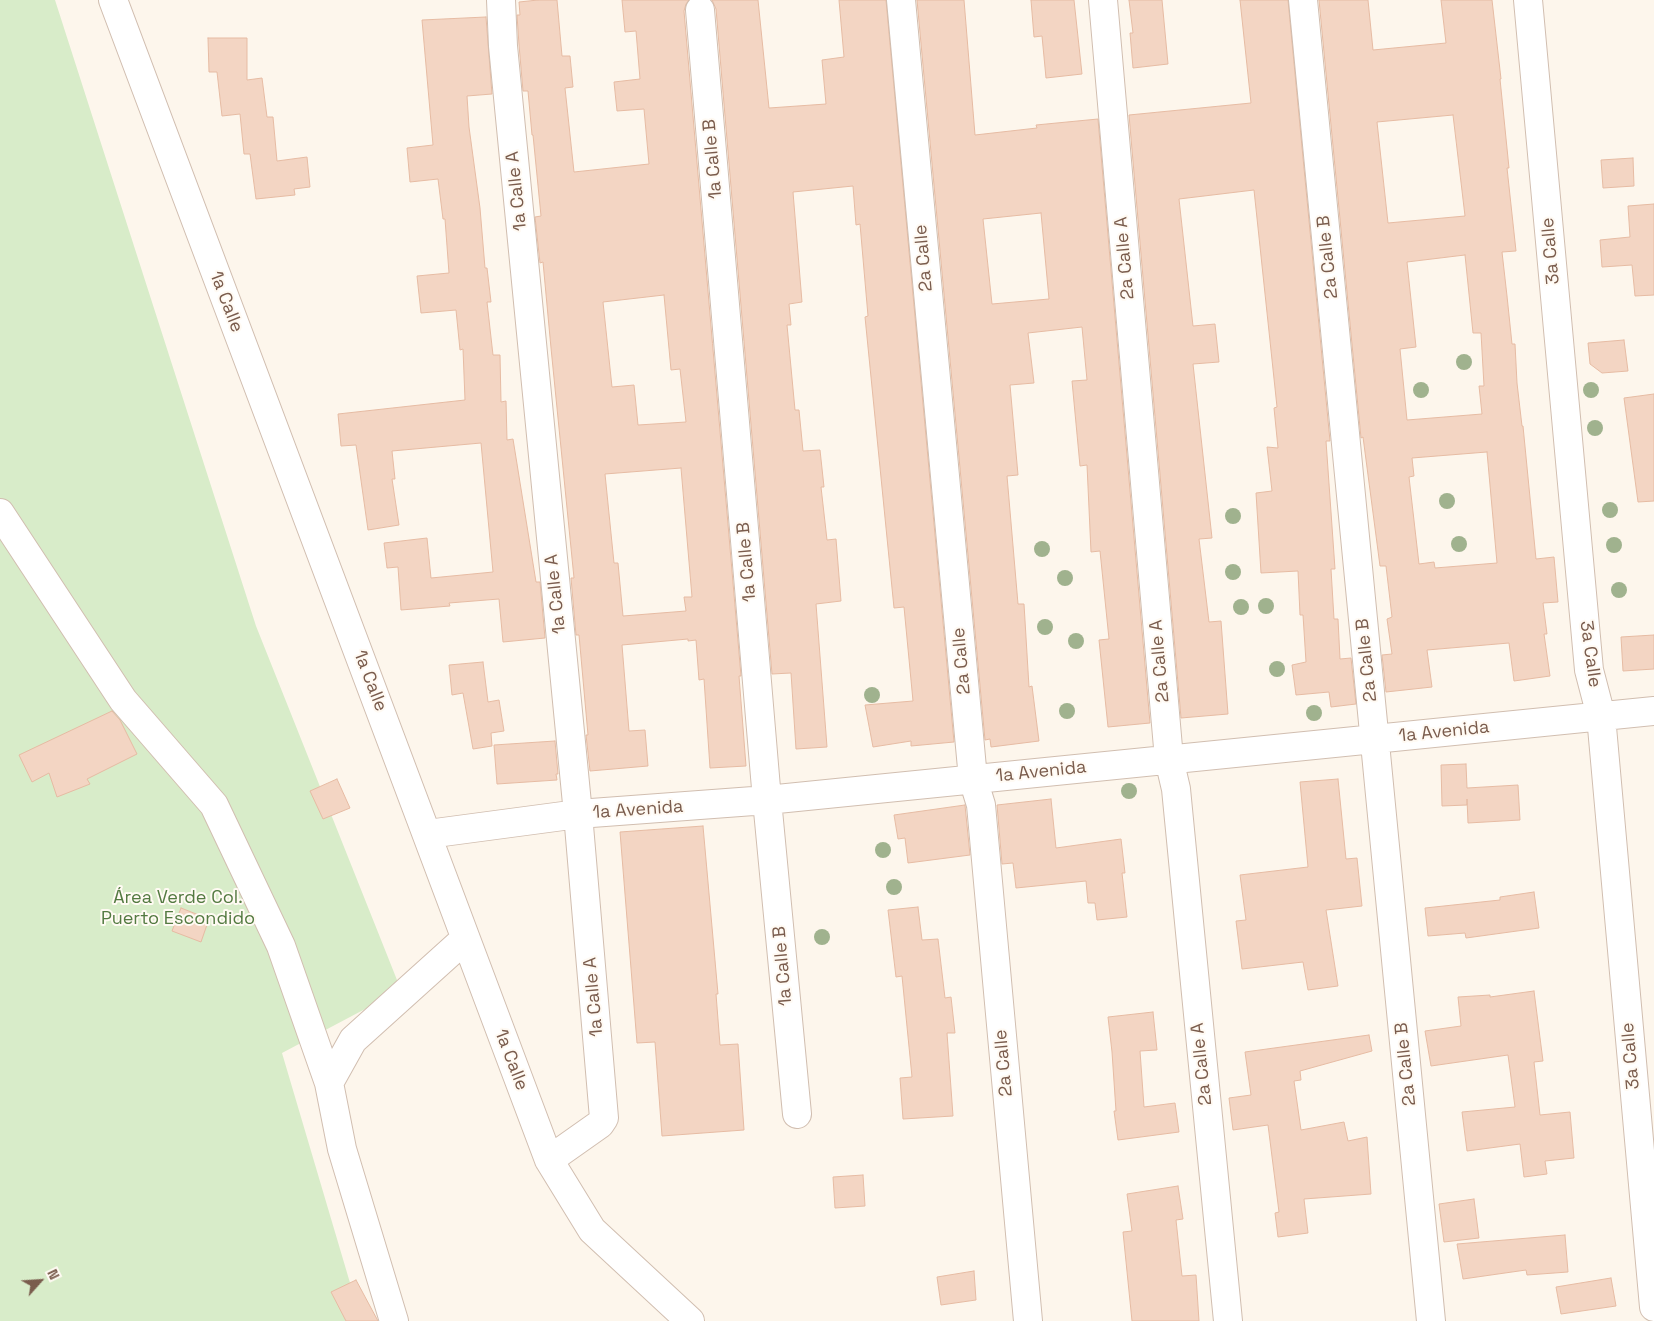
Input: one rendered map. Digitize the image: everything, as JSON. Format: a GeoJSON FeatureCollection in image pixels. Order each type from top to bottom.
{"type":"FeatureCollection","features":[{"type":"Feature","properties":{"kind":"street","name":"1a Calle"},"geometry":{"type":"LineString","coordinates":[[113,0],[549,1160],[592,1230],[690,1321]]}},
{"type":"Feature","properties":{"kind":"street","name":"1a Calle A"},"geometry":{"type":"LineString","coordinates":[[501,0],[504,56],[578,814],[604,1118],[600,1124],[549,1160]]}},
{"type":"Feature","properties":{"kind":"street","name":"2a Calle"},"geometry":{"type":"LineString","coordinates":[[900,0],[973,779],[981,805],[1028,1321]]}},
{"type":"Feature","properties":{"kind":"street","name":"2a Calle A"},"geometry":{"type":"LineString","coordinates":[[1102,0],[1169,759],[1176,789],[1228,1321]]}},
{"type":"Feature","properties":{"kind":"street","name":"2a Calle B"},"geometry":{"type":"LineString","coordinates":[[1303,0],[1431,1321]]}},
{"type":"Feature","properties":{"kind":"street","name":"3a Calle"},"geometry":{"type":"LineString","coordinates":[[1528,0],[1589,670],[1601,716],[1654,1307]]}},
{"type":"Feature","properties":{"kind":"street","name":"1a Calle B"},"geometry":{"type":"LineString","coordinates":[[700,10],[767,800],[797,1114]]}},
{"type":"Feature","properties":{"kind":"street"},"geometry":{"type":"LineString","coordinates":[[0,513],[123,700],[214,805],[281,946],[329,1084],[342,1148],[394,1321]]}},
{"type":"Feature","properties":{"kind":"street","name":"1a Avenida"},"geometry":{"type":"LineString","coordinates":[[428,834],[578,814],[767,800],[1654,711]]}},
{"type":"Feature","properties":{"kind":"street"},"geometry":{"type":"LineString","coordinates":[[329,1084],[353,1040],[465,939]]}},
{"type":"Feature","properties":{"kind":"green space","name":"Área Verde Col. Puerto Escondido"},"geometry":{"type":"Polygon","coordinates":[[[0,0],[55,0],[256,626],[401,990],[282,1053],[361,1320],[358,1321],[0,1321],[0,0]]]}},
{"type":"Feature","properties":{"kind":"building"},"geometry":{"type":"Polygon","coordinates":[[[557,0],[562,56],[570,56],[573,87],[565,88],[574,172],[649,164],[644,109],[617,111],[614,82],[640,79],[636,31],[625,32],[622,0],[689,0],[684,11],[741,676],[739,676],[746,766],[710,768],[704,679],[699,680],[696,640],[688,641],[688,639],[622,645],[629,731],[645,730],[648,766],[590,771],[579,635],[576,635],[571,578],[574,578],[543,262],[540,263],[535,217],[541,216],[528,91],[523,91],[517,15],[520,15],[519,2],[557,0]],[[664,295],[603,302],[612,387],[634,385],[638,425],[686,422],[680,369],[671,370],[664,295]],[[681,468],[605,474],[614,563],[618,563],[623,616],[686,611],[684,597],[692,597],[681,468]]]}},
{"type":"Feature","properties":{"kind":"building"},"geometry":{"type":"Polygon","coordinates":[[[712,0],[758,0],[769,108],[826,104],[822,60],[844,57],[839,0],[886,0],[954,742],[911,746],[911,741],[873,747],[865,705],[913,701],[904,607],[894,608],[865,317],[868,316],[860,224],[856,225],[853,186],[793,192],[802,302],[789,304],[791,325],[787,325],[795,410],[799,410],[803,451],[820,450],[824,487],[821,487],[827,540],[836,539],[841,601],[816,604],[827,747],[796,749],[791,673],[772,674],[716,9],[712,0]]]}},
{"type":"Feature","properties":{"kind":"building"},"geometry":{"type":"Polygon","coordinates":[[[917,0],[964,0],[975,135],[1037,128],[1036,125],[1098,119],[1150,723],[1108,727],[1099,640],[1109,639],[1100,551],[1091,552],[1087,465],[1080,466],[1072,381],[1087,380],[1082,327],[1028,333],[1034,383],[1010,385],[1018,475],[1007,476],[1018,604],[1024,604],[1029,687],[1032,686],[1039,741],[991,747],[990,739],[985,740],[917,0]],[[1041,213],[983,219],[992,304],[1049,299],[1041,213]]]}},
{"type":"Feature","properties":{"kind":"building"},"geometry":{"type":"Polygon","coordinates":[[[1031,0],[1074,0],[1082,74],[1046,78],[1042,36],[1034,37],[1031,0]]]}},
{"type":"Feature","properties":{"kind":"building"},"geometry":{"type":"Polygon","coordinates":[[[1129,0],[1162,0],[1168,64],[1133,68],[1130,33],[1133,33],[1129,0]]]}},
{"type":"Feature","properties":{"kind":"building"},"geometry":{"type":"Polygon","coordinates":[[[1240,0],[1288,0],[1330,441],[1326,441],[1335,569],[1331,569],[1334,619],[1338,619],[1340,659],[1351,658],[1356,704],[1331,707],[1329,692],[1296,695],[1292,665],[1306,662],[1303,615],[1300,615],[1298,571],[1261,573],[1256,493],[1272,491],[1267,447],[1278,448],[1274,408],[1277,407],[1254,190],[1179,199],[1193,326],[1215,324],[1219,362],[1193,364],[1212,538],[1199,539],[1209,622],[1221,621],[1228,714],[1181,718],[1129,115],[1251,103],[1240,0]]]}},
{"type":"Feature","properties":{"kind":"building"},"geometry":{"type":"Polygon","coordinates":[[[1319,0],[1368,0],[1373,50],[1446,43],[1441,0],[1492,0],[1516,251],[1502,252],[1512,344],[1515,344],[1517,383],[1536,559],[1554,557],[1558,602],[1543,603],[1547,634],[1544,634],[1550,676],[1514,681],[1509,643],[1427,650],[1432,687],[1386,692],[1382,655],[1392,654],[1387,619],[1392,617],[1386,566],[1380,566],[1363,437],[1361,438],[1319,0]],[[1453,115],[1377,122],[1388,223],[1465,216],[1453,115]],[[1465,255],[1407,262],[1416,347],[1400,349],[1407,420],[1482,414],[1479,386],[1484,386],[1481,333],[1473,333],[1465,255]],[[1487,452],[1412,458],[1414,476],[1409,477],[1419,564],[1434,562],[1435,568],[1497,563],[1487,452]]]}},
{"type":"Feature","properties":{"kind":"building"},"geometry":{"type":"Polygon","coordinates":[[[486,17],[492,94],[467,96],[469,127],[480,208],[485,268],[487,268],[491,302],[487,302],[493,355],[500,355],[501,402],[506,401],[507,440],[513,439],[536,582],[540,582],[545,638],[503,642],[499,599],[449,603],[450,606],[401,610],[398,567],[387,568],[384,543],[427,538],[431,578],[493,572],[481,443],[392,451],[395,479],[392,479],[399,525],[368,530],[356,445],[341,446],[338,414],[465,400],[463,349],[460,350],[456,310],[421,313],[417,276],[449,273],[445,219],[443,219],[438,179],[410,182],[407,148],[433,145],[422,20],[486,17]]]}},
{"type":"Feature","properties":{"kind":"building"},"geometry":{"type":"Polygon","coordinates":[[[208,38],[247,38],[247,80],[262,78],[267,117],[273,117],[277,161],[307,157],[310,187],[294,189],[295,195],[256,199],[250,154],[244,154],[240,114],[222,116],[217,72],[209,72],[208,38]]]}},
{"type":"Feature","properties":{"kind":"building"},"geometry":{"type":"Polygon","coordinates":[[[1633,158],[1634,186],[1603,188],[1601,160],[1633,158]]]}},
{"type":"Feature","properties":{"kind":"building"},"geometry":{"type":"Polygon","coordinates":[[[1654,204],[1654,295],[1635,296],[1632,265],[1602,267],[1600,240],[1630,237],[1628,206],[1654,204]]]}},
{"type":"Feature","properties":{"kind":"building"},"geometry":{"type":"Polygon","coordinates":[[[1624,340],[1628,371],[1602,373],[1590,364],[1588,343],[1624,340]]]}},
{"type":"Feature","properties":{"kind":"building"},"geometry":{"type":"Polygon","coordinates":[[[1654,394],[1654,501],[1638,502],[1624,398],[1654,394]]]}},
{"type":"Feature","properties":{"kind":"building"},"geometry":{"type":"Polygon","coordinates":[[[1654,635],[1654,669],[1623,671],[1621,637],[1654,635]]]}},
{"type":"Feature","properties":{"kind":"building"},"geometry":{"type":"Polygon","coordinates":[[[483,662],[488,702],[499,700],[504,731],[491,733],[492,746],[473,749],[463,693],[452,695],[449,665],[483,662]]]}},
{"type":"Feature","properties":{"kind":"building"},"geometry":{"type":"Polygon","coordinates":[[[112,711],[120,720],[137,754],[87,779],[90,784],[57,797],[49,773],[32,782],[19,755],[112,711]]]}},
{"type":"Feature","properties":{"kind":"building"},"geometry":{"type":"Polygon","coordinates":[[[555,741],[557,780],[497,784],[494,745],[555,741]]]}},
{"type":"Feature","properties":{"kind":"building"},"geometry":{"type":"Polygon","coordinates":[[[1466,764],[1467,788],[1518,785],[1520,820],[1468,823],[1467,799],[1467,805],[1442,806],[1441,765],[1466,764]]]}},
{"type":"Feature","properties":{"kind":"building"},"geometry":{"type":"Polygon","coordinates":[[[337,779],[350,808],[323,819],[310,791],[337,779]]]}},
{"type":"Feature","properties":{"kind":"building"},"geometry":{"type":"Polygon","coordinates":[[[1338,779],[1346,859],[1357,858],[1362,906],[1326,910],[1338,986],[1308,990],[1303,962],[1242,969],[1236,921],[1246,920],[1240,875],[1308,867],[1300,782],[1338,779]]]}},
{"type":"Feature","properties":{"kind":"building"},"geometry":{"type":"Polygon","coordinates":[[[1051,799],[1056,848],[1121,839],[1125,873],[1122,873],[1127,917],[1097,920],[1095,903],[1088,903],[1086,881],[1016,888],[1013,863],[1002,864],[997,805],[1051,799]]]}},
{"type":"Feature","properties":{"kind":"building"},"geometry":{"type":"Polygon","coordinates":[[[965,805],[970,855],[908,863],[905,838],[898,839],[894,815],[965,805]]]}},
{"type":"Feature","properties":{"kind":"building"},"geometry":{"type":"Polygon","coordinates":[[[703,826],[718,994],[716,994],[720,1045],[738,1044],[744,1130],[662,1136],[655,1042],[637,1043],[620,832],[703,826]]]}},
{"type":"Feature","properties":{"kind":"building"},"geometry":{"type":"Polygon","coordinates":[[[1534,892],[1539,928],[1466,938],[1465,933],[1428,936],[1425,908],[1500,900],[1500,897],[1534,892]]]}},
{"type":"Feature","properties":{"kind":"building"},"geometry":{"type":"Polygon","coordinates":[[[918,907],[922,940],[938,939],[945,998],[951,997],[955,1033],[947,1033],[953,1116],[903,1119],[900,1078],[912,1077],[902,976],[896,977],[888,910],[918,907]]]}},
{"type":"Feature","properties":{"kind":"building"},"geometry":{"type":"Polygon","coordinates":[[[181,908],[209,919],[201,942],[172,931],[181,908]]]}},
{"type":"Feature","properties":{"kind":"building"},"geometry":{"type":"Polygon","coordinates":[[[1534,991],[1543,1061],[1534,1062],[1540,1115],[1570,1112],[1574,1158],[1545,1161],[1547,1174],[1524,1177],[1520,1144],[1467,1151],[1462,1112],[1515,1107],[1508,1055],[1431,1066],[1425,1031],[1461,1026],[1458,997],[1490,995],[1490,997],[1534,991]]]}},
{"type":"Feature","properties":{"kind":"building"},"geometry":{"type":"Polygon","coordinates":[[[1153,1012],[1157,1050],[1140,1051],[1144,1107],[1175,1103],[1179,1132],[1118,1140],[1114,1111],[1116,1111],[1108,1017],[1153,1012]]]}},
{"type":"Feature","properties":{"kind":"building"},"geometry":{"type":"Polygon","coordinates":[[[1369,1035],[1372,1051],[1300,1071],[1301,1080],[1294,1081],[1301,1130],[1344,1122],[1348,1141],[1367,1137],[1371,1194],[1304,1199],[1308,1233],[1278,1237],[1275,1213],[1279,1212],[1268,1125],[1233,1130],[1229,1098],[1251,1095],[1245,1052],[1369,1035]]]}},
{"type":"Feature","properties":{"kind":"building"},"geometry":{"type":"Polygon","coordinates":[[[863,1175],[865,1206],[835,1208],[833,1177],[863,1175]]]}},
{"type":"Feature","properties":{"kind":"building"},"geometry":{"type":"Polygon","coordinates":[[[1178,1186],[1183,1219],[1176,1220],[1182,1276],[1196,1275],[1199,1321],[1132,1321],[1123,1232],[1132,1231],[1127,1194],[1178,1186]]]}},
{"type":"Feature","properties":{"kind":"building"},"geometry":{"type":"Polygon","coordinates":[[[1474,1199],[1479,1238],[1444,1242],[1439,1204],[1474,1199]]]}},
{"type":"Feature","properties":{"kind":"building"},"geometry":{"type":"Polygon","coordinates":[[[1565,1235],[1568,1272],[1527,1275],[1526,1270],[1463,1279],[1457,1244],[1565,1235]]]}},
{"type":"Feature","properties":{"kind":"building"},"geometry":{"type":"Polygon","coordinates":[[[974,1271],[976,1300],[941,1305],[937,1277],[974,1271]]]}},
{"type":"Feature","properties":{"kind":"building"},"geometry":{"type":"Polygon","coordinates":[[[1611,1278],[1616,1306],[1561,1314],[1556,1287],[1611,1278]]]}},
{"type":"Feature","properties":{"kind":"building"},"geometry":{"type":"Polygon","coordinates":[[[356,1280],[378,1321],[346,1321],[331,1292],[356,1280]]]}}]}
